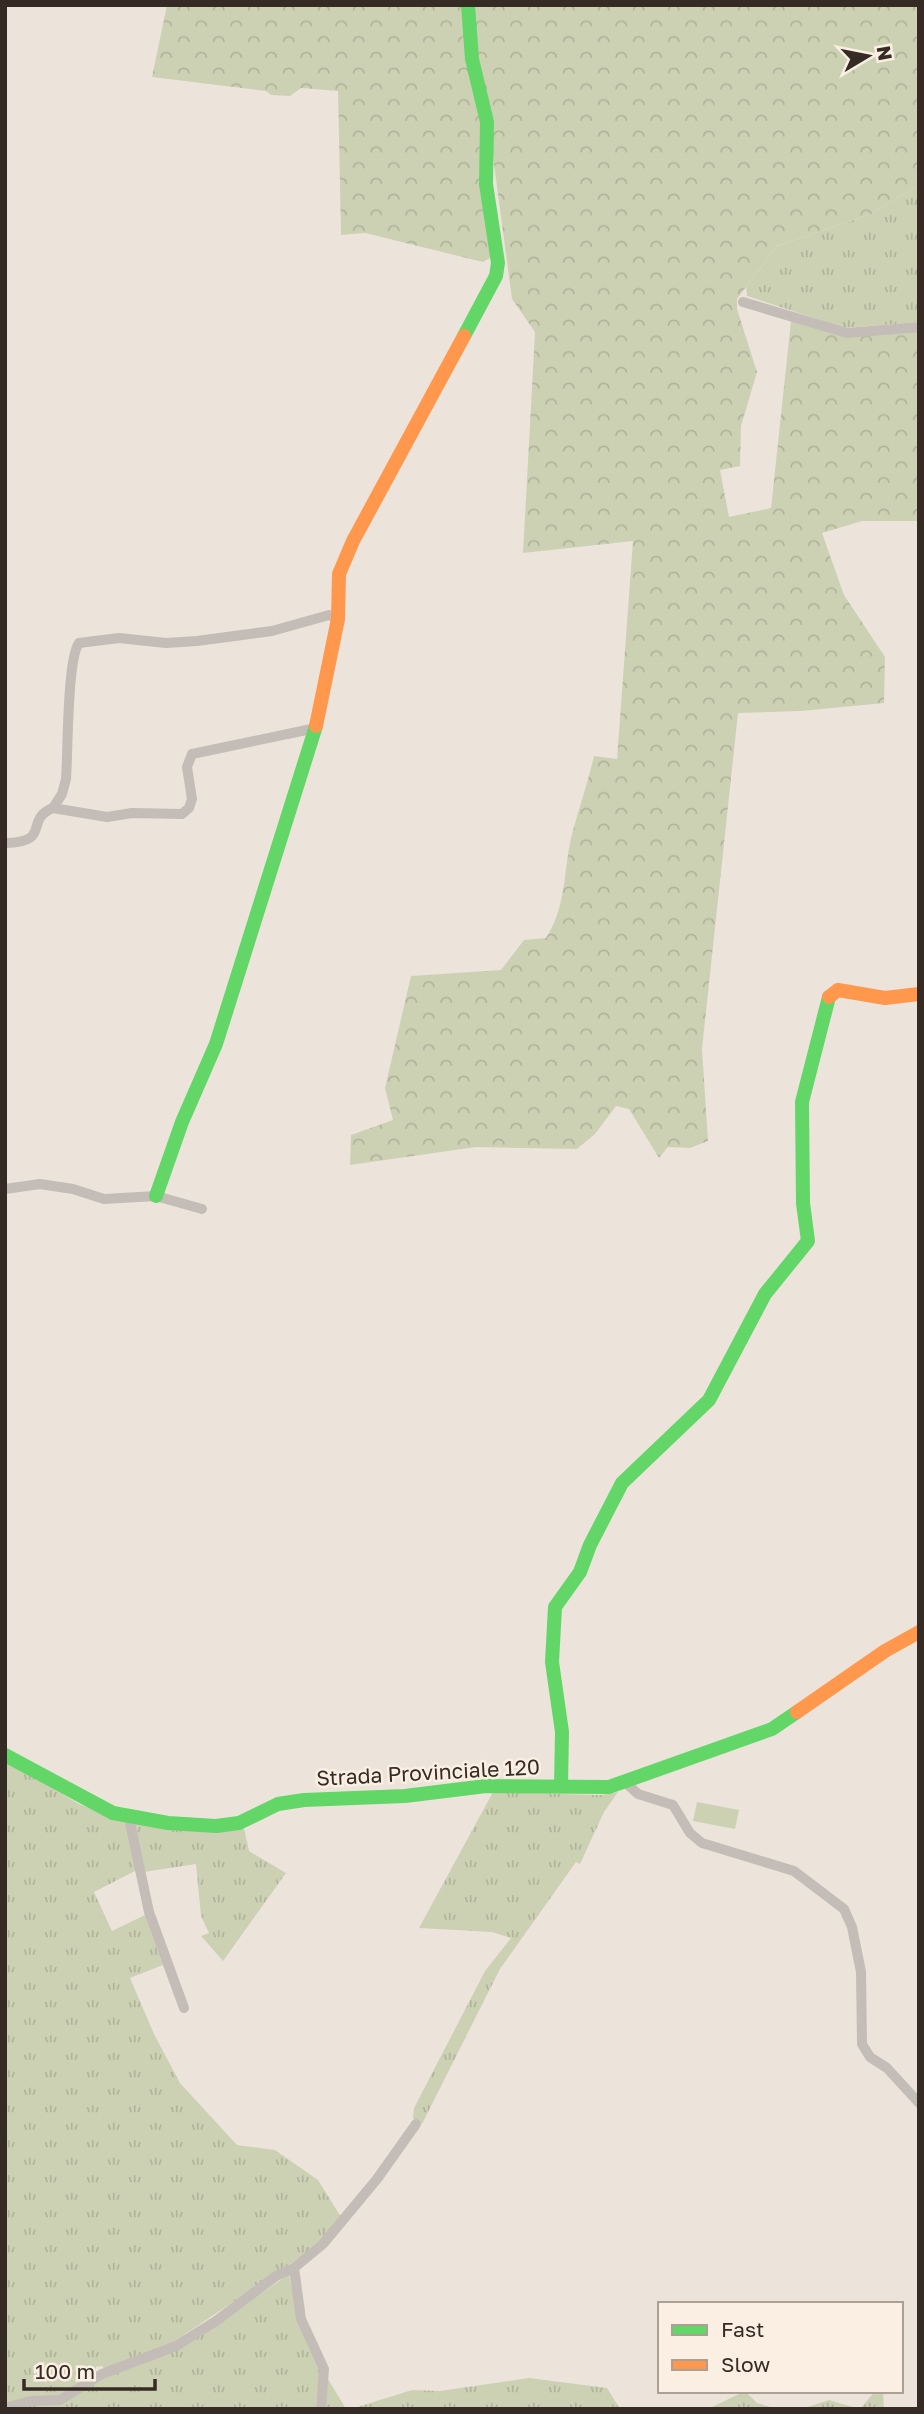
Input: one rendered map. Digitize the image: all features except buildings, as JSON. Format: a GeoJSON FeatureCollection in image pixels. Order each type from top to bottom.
{"type":"FeatureCollection","features":[{"type":"Feature","properties":{"kind":"street"},"geometry":{"type":"LineString","coordinates":[[156,1196],[182,1122],[216,1044],[316,727],[338,619],[339,574],[353,541],[496,276],[498,263],[486,184],[487,122],[472,59],[468,5]]}},
{"type":"Feature","properties":{"kind":"street"},"geometry":{"type":"LineString","coordinates":[[743,302],[847,334],[919,327]]}},
{"type":"Feature","properties":{"kind":"street"},"geometry":{"type":"LineString","coordinates":[[5,843],[26,842],[34,837],[39,818],[53,808],[62,794],[66,779],[72,671],[75,649],[79,643],[119,638],[166,643],[198,641],[272,631],[329,615],[338,619]]}},
{"type":"Feature","properties":{"kind":"street"},"geometry":{"type":"LineString","coordinates":[[53,808],[107,817],[141,812],[182,814],[189,808],[192,799],[187,767],[192,754],[316,727]]}},
{"type":"Feature","properties":{"kind":"street"},"geometry":{"type":"LineString","coordinates":[[561,1786],[562,1732],[552,1662],[555,1607],[580,1572],[590,1545],[622,1483],[709,1400],[758,1305],[808,1241],[803,1203],[802,1102],[830,995],[838,990],[885,998],[919,994]]}},
{"type":"Feature","properties":{"kind":"street"},"geometry":{"type":"LineString","coordinates":[[5,1189],[40,1184],[73,1189],[104,1199],[156,1196],[202,1209]]}},
{"type":"Feature","properties":{"kind":"street","name":"Strada Provinciale 120"},"geometry":{"type":"LineString","coordinates":[[5,1755],[97,1807],[129,1818],[216,1826],[239,1823],[278,1804],[304,1800],[405,1796],[486,1786],[599,1788],[626,1783],[772,1729],[885,1651],[919,1632]]}},
{"type":"Feature","properties":{"kind":"street"},"geometry":{"type":"LineString","coordinates":[[626,1783],[638,1794],[673,1805],[690,1833],[702,1843],[794,1871],[844,1909],[852,1927],[861,1972],[862,2043],[870,2057],[887,2068],[919,2103]]}},
{"type":"Feature","properties":{"kind":"street"},"geometry":{"type":"LineString","coordinates":[[129,1818],[149,1912],[184,2008]]}},
{"type":"Feature","properties":{"kind":"street"},"geometry":{"type":"LineString","coordinates":[[5,2408],[30,2401],[60,2400],[102,2374],[176,2346],[216,2321],[276,2276],[294,2268],[323,2244],[377,2179],[416,2124]]}},
{"type":"Feature","properties":{"kind":"street"},"geometry":{"type":"LineString","coordinates":[[294,2268],[301,2319],[324,2369],[321,2409]]}},
{"type":"Feature","properties":{"kind":"green space"},"geometry":{"type":"Polygon","coordinates":[[[167,5],[464,5],[482,123],[493,256],[483,262],[365,233],[341,235],[338,91],[301,88],[290,96],[271,95],[266,91],[152,77],[167,5]]]}},
{"type":"Feature","properties":{"kind":"green space"},"geometry":{"type":"Polygon","coordinates":[[[473,5],[919,5],[919,185],[871,214],[777,246],[737,299],[737,309],[757,372],[741,426],[740,466],[720,470],[729,517],[771,508],[791,321],[846,336],[919,330],[919,521],[862,521],[822,533],[844,595],[885,657],[884,703],[801,711],[738,713],[702,1049],[708,1141],[690,1148],[668,1147],[659,1158],[629,1109],[616,1106],[595,1134],[577,1149],[476,1147],[350,1165],[351,1135],[393,1120],[385,1088],[411,976],[501,970],[524,940],[546,938],[558,913],[569,847],[594,756],[617,759],[633,541],[523,553],[535,332],[512,299],[477,59],[473,5]]]}},
{"type":"Feature","properties":{"kind":"green space"},"geometry":{"type":"Polygon","coordinates":[[[919,185],[919,322],[845,328],[747,296],[746,287],[777,246],[871,214],[919,185]]]}},
{"type":"Feature","properties":{"kind":"green space"},"geometry":{"type":"Polygon","coordinates":[[[5,1760],[79,1804],[126,1822],[137,1870],[94,1892],[112,1931],[145,1915],[163,1965],[130,1978],[154,2034],[180,2083],[237,2145],[275,2150],[318,2180],[341,2217],[313,2249],[173,2342],[104,2369],[102,2366],[96,2367],[96,2373],[60,2397],[5,2404],[5,1760]]]}},
{"type":"Feature","properties":{"kind":"green space"},"geometry":{"type":"Polygon","coordinates":[[[493,1792],[601,1795],[618,1792],[604,1812],[580,1864],[576,1862],[500,1969],[422,2124],[413,2118],[414,2108],[485,1971],[511,1938],[492,1932],[419,1928],[493,1792]]]}},
{"type":"Feature","properties":{"kind":"green space"},"geometry":{"type":"Polygon","coordinates":[[[697,1802],[739,1810],[735,1829],[693,1821],[697,1802]]]}},
{"type":"Feature","properties":{"kind":"green space"},"geometry":{"type":"Polygon","coordinates":[[[133,1823],[229,1831],[244,1828],[249,1851],[286,1873],[223,1961],[201,1936],[209,1933],[201,1916],[196,1864],[144,1872],[133,1823]]]}},
{"type":"Feature","properties":{"kind":"green space"},"geometry":{"type":"Polygon","coordinates":[[[289,2274],[299,2320],[320,2368],[316,2409],[14,2409],[84,2385],[191,2342],[289,2274]]]}},
{"type":"Feature","properties":{"kind":"green space"},"geometry":{"type":"Polygon","coordinates":[[[529,2378],[607,2388],[620,2409],[351,2409],[412,2390],[440,2391],[529,2378]]]}},
{"type":"Feature","properties":{"kind":"green space"},"geometry":{"type":"Polygon","coordinates":[[[328,2379],[346,2409],[324,2409],[328,2379]]]}},
{"type":"Feature","properties":{"kind":"green space"},"geometry":{"type":"Polygon","coordinates":[[[741,2393],[747,2393],[757,2403],[777,2409],[708,2409],[741,2393]]]}},
{"type":"Feature","properties":{"kind":"green space"},"geometry":{"type":"Polygon","coordinates":[[[873,2393],[883,2393],[884,2409],[860,2409],[873,2393]]]}},
{"type":"Feature","properties":{"kind":"green space"},"geometry":{"type":"Polygon","coordinates":[[[829,2400],[860,2409],[801,2409],[829,2400]]]}},
{"type":"Feature","properties":{"kind":"traffic: fast"},"geometry":{"type":"LineString","coordinates":[[464,336],[496,276],[498,263],[486,184],[487,122],[472,59],[468,5]]}},
{"type":"Feature","properties":{"kind":"traffic: fast"},"geometry":{"type":"LineString","coordinates":[[156,1196],[182,1122],[216,1044],[316,726]]}},
{"type":"Feature","properties":{"kind":"traffic: fast"},"geometry":{"type":"LineString","coordinates":[[561,1786],[562,1732],[552,1662],[555,1607],[580,1572],[590,1545],[622,1483],[709,1400],[765,1294],[808,1241],[803,1203],[802,1102],[829,997]]}},
{"type":"Feature","properties":{"kind":"traffic: fast"},"geometry":{"type":"LineString","coordinates":[[5,1755],[113,1813],[168,1823],[216,1826],[239,1823],[278,1804],[304,1800],[405,1796],[486,1786],[609,1787],[772,1729],[797,1712]]}},
{"type":"Feature","properties":{"kind":"traffic: slow"},"geometry":{"type":"LineString","coordinates":[[316,726],[338,619],[339,574],[353,541],[464,336]]}},
{"type":"Feature","properties":{"kind":"traffic: slow"},"geometry":{"type":"LineString","coordinates":[[829,997],[838,990],[885,998],[919,994]]}},
{"type":"Feature","properties":{"kind":"traffic: slow"},"geometry":{"type":"LineString","coordinates":[[797,1712],[885,1651],[919,1632]]}}]}
